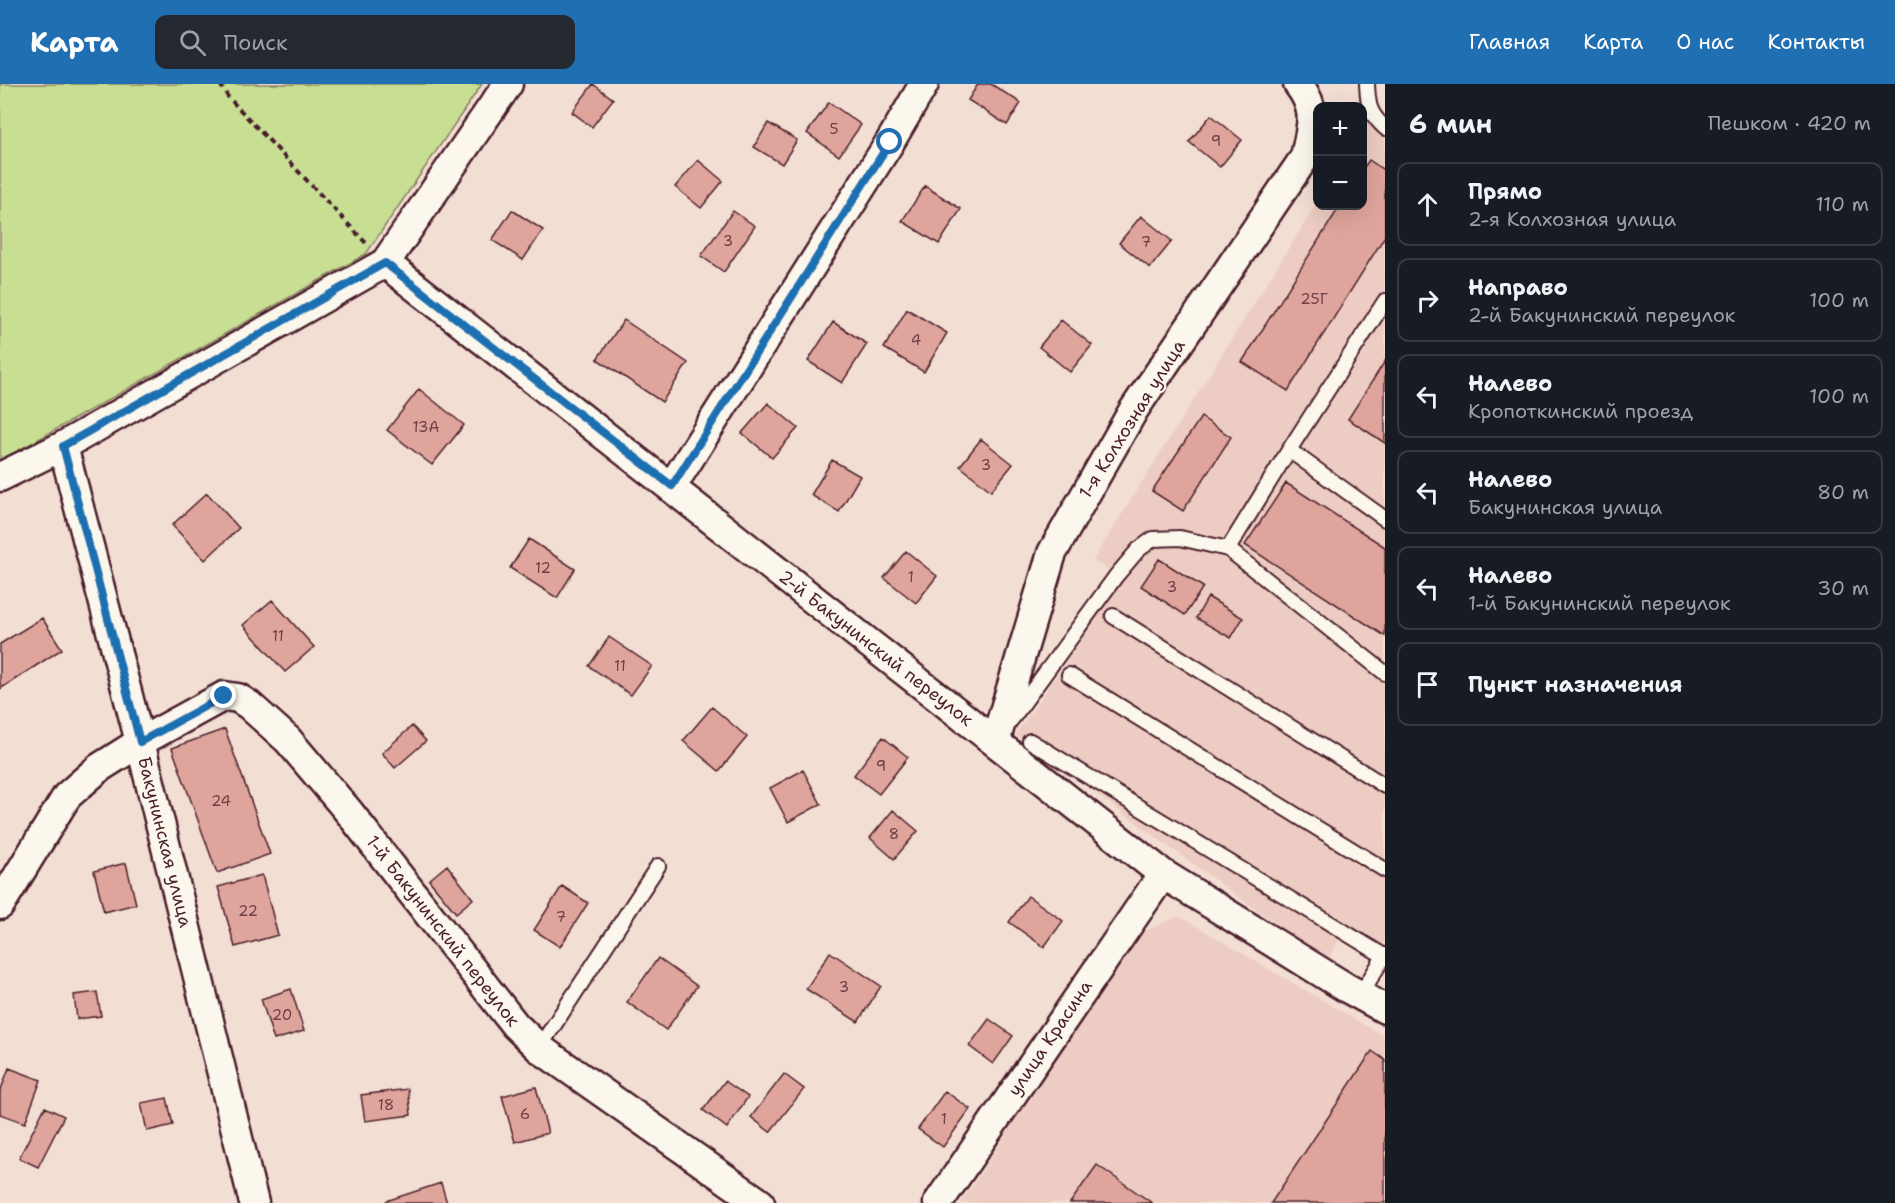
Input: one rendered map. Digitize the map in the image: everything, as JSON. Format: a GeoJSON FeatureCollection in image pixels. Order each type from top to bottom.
{"type":"FeatureCollection","features":[{"type":"Feature","properties":{"kind":"street"},"geometry":{"type":"LineString","coordinates":[[0,477],[63,446],[376,253],[508,84]]}},
{"type":"Feature","properties":{"kind":"street"},"geometry":{"type":"LineString","coordinates":[[672,486],[890,142],[924,84]]}},
{"type":"Feature","properties":{"kind":"street","name":"1-я Колхозная улица"},"geometry":{"type":"LineString","coordinates":[[995,742],[1052,553],[1133,411],[1305,158],[1314,118],[1307,95],[1298,84]]}},
{"type":"Feature","properties":{"kind":"street","name":"2-й Бакунинский переулок"},"geometry":{"type":"LineString","coordinates":[[376,253],[1163,874],[1385,1009]]}},
{"type":"Feature","properties":{"kind":"street","name":"Бакунинская улица"},"geometry":{"type":"LineString","coordinates":[[63,446],[140,742],[254,1203]]}},
{"type":"Feature","properties":{"kind":"street","name":"1-й Бакунинский переулок"},"geometry":{"type":"LineString","coordinates":[[0,905],[67,796],[99,768],[140,742],[224,696],[238,698],[288,740],[515,1025],[539,1048],[760,1203]]}},
{"type":"Feature","properties":{"kind":"street","name":"улица Красина"},"geometry":{"type":"LineString","coordinates":[[938,1203],[1163,874]]}},
{"type":"Feature","properties":{"kind":"lane"},"geometry":{"type":"LineString","coordinates":[[1367,84],[1372,116],[1385,128]]}},
{"type":"Feature","properties":{"kind":"lane"},"geometry":{"type":"LineString","coordinates":[[1228,549],[1385,301]]}},
{"type":"Feature","properties":{"kind":"lane"},"geometry":{"type":"LineString","coordinates":[[1289,450],[1385,519]]}},
{"type":"Feature","properties":{"kind":"lane"},"geometry":{"type":"LineString","coordinates":[[995,742],[1116,576],[1138,550],[1153,539],[1180,538],[1228,549],[1385,673]]}},
{"type":"Feature","properties":{"kind":"lane"},"geometry":{"type":"LineString","coordinates":[[1113,616],[1385,786]]}},
{"type":"Feature","properties":{"kind":"lane"},"geometry":{"type":"LineString","coordinates":[[1069,675],[1385,870]]}},
{"type":"Feature","properties":{"kind":"lane"},"geometry":{"type":"LineString","coordinates":[[1030,741],[1385,956],[1360,995]]}},
{"type":"Feature","properties":{"kind":"lane"},"geometry":{"type":"LineString","coordinates":[[539,1048],[658,866]]}},
{"type":"Feature","properties":{"kind":"path"},"geometry":{"type":"LineString","coordinates":[[220,84],[228,97],[376,253]]}},
{"type":"Feature","properties":{"kind":"shaded area"},"geometry":{"type":"Polygon","coordinates":[[[1374,112],[1385,116],[1385,944],[1341,936],[1327,961],[1015,735],[1123,580],[1093,560],[1313,209],[1367,210],[1367,124],[1374,112]]]}},
{"type":"Feature","properties":{"kind":"shaded area"},"geometry":{"type":"Polygon","coordinates":[[[1179,916],[1385,1037],[1385,1203],[961,1203],[1137,934],[1179,916]]]}},
{"type":"Feature","properties":{"kind":"green space"},"geometry":{"type":"Polygon","coordinates":[[[0,84],[482,84],[366,254],[0,461],[0,84]]]}},
{"type":"Feature","properties":{"kind":"building"},"geometry":{"type":"Polygon","coordinates":[[[593,84],[613,99],[592,127],[572,112],[593,84]]]}},
{"type":"Feature","properties":{"kind":"building"},"geometry":{"type":"Polygon","coordinates":[[[978,84],[991,84],[1021,103],[1007,125],[968,100],[978,84]]]}},
{"type":"Feature","properties":{"kind":"building"},"geometry":{"type":"Polygon","coordinates":[[[829,102],[861,125],[839,156],[807,133],[829,102]]]}},
{"type":"Feature","properties":{"kind":"building"},"geometry":{"type":"Polygon","coordinates":[[[1211,115],[1242,140],[1220,167],[1189,142],[1211,115]]]}},
{"type":"Feature","properties":{"kind":"building"},"geometry":{"type":"Polygon","coordinates":[[[768,123],[797,140],[782,164],[754,147],[768,123]]]}},
{"type":"Feature","properties":{"kind":"building"},"geometry":{"type":"Polygon","coordinates":[[[698,160],[723,181],[701,208],[675,187],[698,160]]]}},
{"type":"Feature","properties":{"kind":"building"},"geometry":{"type":"Polygon","coordinates":[[[1369,160],[1385,171],[1385,236],[1288,391],[1242,362],[1337,210],[1367,210],[1367,163],[1369,160]]]}},
{"type":"Feature","properties":{"kind":"building"},"geometry":{"type":"Polygon","coordinates":[[[925,186],[961,209],[939,244],[902,221],[925,186]]]}},
{"type":"Feature","properties":{"kind":"building"},"geometry":{"type":"Polygon","coordinates":[[[512,210],[543,230],[523,260],[492,240],[512,210]]]}},
{"type":"Feature","properties":{"kind":"building"},"geometry":{"type":"Polygon","coordinates":[[[733,211],[755,226],[724,272],[701,256],[733,211]]]}},
{"type":"Feature","properties":{"kind":"building"},"geometry":{"type":"Polygon","coordinates":[[[1141,216],[1172,241],[1150,268],[1119,243],[1141,216]]]}},
{"type":"Feature","properties":{"kind":"building"},"geometry":{"type":"Polygon","coordinates":[[[907,309],[947,333],[924,372],[884,348],[907,309]]]}},
{"type":"Feature","properties":{"kind":"building"},"geometry":{"type":"Polygon","coordinates":[[[624,320],[688,363],[662,402],[597,359],[624,320]]]}},
{"type":"Feature","properties":{"kind":"building"},"geometry":{"type":"Polygon","coordinates":[[[1061,320],[1092,345],[1070,372],[1039,347],[1061,320]]]}},
{"type":"Feature","properties":{"kind":"building"},"geometry":{"type":"Polygon","coordinates":[[[833,322],[867,344],[842,383],[808,361],[833,322]]]}},
{"type":"Feature","properties":{"kind":"building"},"geometry":{"type":"Polygon","coordinates":[[[1385,361],[1385,443],[1348,419],[1385,361]]]}},
{"type":"Feature","properties":{"kind":"building"},"geometry":{"type":"Polygon","coordinates":[[[419,389],[464,425],[432,465],[387,430],[419,389]]]}},
{"type":"Feature","properties":{"kind":"building"},"geometry":{"type":"Polygon","coordinates":[[[768,403],[798,428],[772,458],[742,433],[768,403]]]}},
{"type":"Feature","properties":{"kind":"building"},"geometry":{"type":"Polygon","coordinates":[[[1201,417],[1231,437],[1183,511],[1152,491],[1201,417]]]}},
{"type":"Feature","properties":{"kind":"building"},"geometry":{"type":"Polygon","coordinates":[[[981,439],[1013,464],[991,491],[960,466],[981,439]]]}},
{"type":"Feature","properties":{"kind":"building"},"geometry":{"type":"Polygon","coordinates":[[[832,460],[860,476],[839,512],[811,495],[832,460]]]}},
{"type":"Feature","properties":{"kind":"building"},"geometry":{"type":"Polygon","coordinates":[[[1286,483],[1385,547],[1385,636],[1245,545],[1286,483]]]}},
{"type":"Feature","properties":{"kind":"building"},"geometry":{"type":"Polygon","coordinates":[[[207,493],[239,528],[205,560],[172,525],[207,493]]]}},
{"type":"Feature","properties":{"kind":"building"},"geometry":{"type":"Polygon","coordinates":[[[529,539],[575,569],[557,598],[510,568],[529,539]]]}},
{"type":"Feature","properties":{"kind":"building"},"geometry":{"type":"Polygon","coordinates":[[[906,551],[937,576],[916,603],[884,578],[906,551]]]}},
{"type":"Feature","properties":{"kind":"building"},"geometry":{"type":"Polygon","coordinates":[[[1159,559],[1203,587],[1185,615],[1141,586],[1159,559]]]}},
{"type":"Feature","properties":{"kind":"building"},"geometry":{"type":"Polygon","coordinates":[[[1208,597],[1243,618],[1231,638],[1196,618],[1208,597]]]}},
{"type":"Feature","properties":{"kind":"building"},"geometry":{"type":"Polygon","coordinates":[[[272,600],[314,647],[285,672],[243,625],[272,600]]]}},
{"type":"Feature","properties":{"kind":"building"},"geometry":{"type":"Polygon","coordinates":[[[42,618],[62,649],[0,689],[0,644],[42,618]]]}},
{"type":"Feature","properties":{"kind":"building"},"geometry":{"type":"Polygon","coordinates":[[[609,637],[652,666],[631,695],[589,666],[609,637]]]}},
{"type":"Feature","properties":{"kind":"building"},"geometry":{"type":"Polygon","coordinates":[[[712,707],[747,737],[719,771],[683,741],[712,707]]]}},
{"type":"Feature","properties":{"kind":"building"},"geometry":{"type":"Polygon","coordinates":[[[412,726],[426,741],[395,768],[382,753],[412,726]]]}},
{"type":"Feature","properties":{"kind":"building"},"geometry":{"type":"Polygon","coordinates":[[[225,729],[270,854],[217,873],[172,748],[225,729]]]}},
{"type":"Feature","properties":{"kind":"building"},"geometry":{"type":"Polygon","coordinates":[[[883,737],[908,757],[879,794],[854,775],[883,737]]]}},
{"type":"Feature","properties":{"kind":"building"},"geometry":{"type":"Polygon","coordinates":[[[803,770],[821,804],[788,822],[770,788],[803,770]]]}},
{"type":"Feature","properties":{"kind":"building"},"geometry":{"type":"Polygon","coordinates":[[[893,810],[918,831],[894,859],[870,838],[893,810]]]}},
{"type":"Feature","properties":{"kind":"building"},"geometry":{"type":"Polygon","coordinates":[[[126,863],[136,904],[104,912],[94,871],[126,863]]]}},
{"type":"Feature","properties":{"kind":"building"},"geometry":{"type":"Polygon","coordinates":[[[447,865],[473,899],[456,913],[429,880],[447,865]]]}},
{"type":"Feature","properties":{"kind":"building"},"geometry":{"type":"Polygon","coordinates":[[[262,875],[278,935],[235,947],[218,887],[262,875]]]}},
{"type":"Feature","properties":{"kind":"building"},"geometry":{"type":"Polygon","coordinates":[[[562,886],[588,903],[560,947],[534,930],[562,886]]]}},
{"type":"Feature","properties":{"kind":"building"},"geometry":{"type":"Polygon","coordinates":[[[1028,896],[1063,921],[1044,947],[1009,922],[1028,896]]]}},
{"type":"Feature","properties":{"kind":"building"},"geometry":{"type":"Polygon","coordinates":[[[830,952],[881,986],[858,1022],[806,989],[830,952]]]}},
{"type":"Feature","properties":{"kind":"building"},"geometry":{"type":"Polygon","coordinates":[[[658,958],[697,986],[666,1030],[627,1002],[658,958]]]}},
{"type":"Feature","properties":{"kind":"building"},"geometry":{"type":"Polygon","coordinates":[[[291,989],[304,1031],[274,1040],[261,999],[291,989]]]}},
{"type":"Feature","properties":{"kind":"building"},"geometry":{"type":"Polygon","coordinates":[[[97,992],[101,1016],[77,1019],[74,995],[97,992]]]}},
{"type":"Feature","properties":{"kind":"building"},"geometry":{"type":"Polygon","coordinates":[[[989,1019],[1013,1036],[993,1064],[969,1046],[989,1019]]]}},
{"type":"Feature","properties":{"kind":"building"},"geometry":{"type":"Polygon","coordinates":[[[1372,1051],[1385,1060],[1385,1203],[1271,1203],[1372,1051]]]}},
{"type":"Feature","properties":{"kind":"building"},"geometry":{"type":"Polygon","coordinates":[[[9,1068],[41,1080],[25,1123],[0,1114],[0,1092],[9,1068]]]}},
{"type":"Feature","properties":{"kind":"building"},"geometry":{"type":"Polygon","coordinates":[[[784,1074],[804,1089],[770,1132],[751,1117],[784,1074]]]}},
{"type":"Feature","properties":{"kind":"building"},"geometry":{"type":"Polygon","coordinates":[[[725,1081],[748,1097],[727,1128],[703,1110],[725,1081]]]}},
{"type":"Feature","properties":{"kind":"building"},"geometry":{"type":"Polygon","coordinates":[[[536,1087],[548,1133],[515,1142],[502,1096],[536,1087]]]}},
{"type":"Feature","properties":{"kind":"building"},"geometry":{"type":"Polygon","coordinates":[[[408,1089],[411,1115],[365,1121],[361,1095],[408,1089]]]}},
{"type":"Feature","properties":{"kind":"building"},"geometry":{"type":"Polygon","coordinates":[[[945,1091],[970,1109],[943,1147],[918,1129],[945,1091]]]}},
{"type":"Feature","properties":{"kind":"building"},"geometry":{"type":"Polygon","coordinates":[[[167,1098],[173,1125],[147,1131],[141,1103],[167,1098]]]}},
{"type":"Feature","properties":{"kind":"building"},"geometry":{"type":"Polygon","coordinates":[[[45,1107],[64,1116],[38,1167],[19,1158],[45,1107]]]}},
{"type":"Feature","properties":{"kind":"building"},"geometry":{"type":"Polygon","coordinates":[[[1097,1165],[1152,1203],[1070,1203],[1097,1165]]]}},
{"type":"Feature","properties":{"kind":"building"},"geometry":{"type":"Polygon","coordinates":[[[441,1183],[447,1203],[386,1203],[386,1201],[441,1183]]]}},
{"type":"Feature","properties":{"kind":"route"},"geometry":{"type":"LineString","coordinates":[[224,696],[140,742],[63,446],[385,263],[672,486],[890,142]]}}]}
